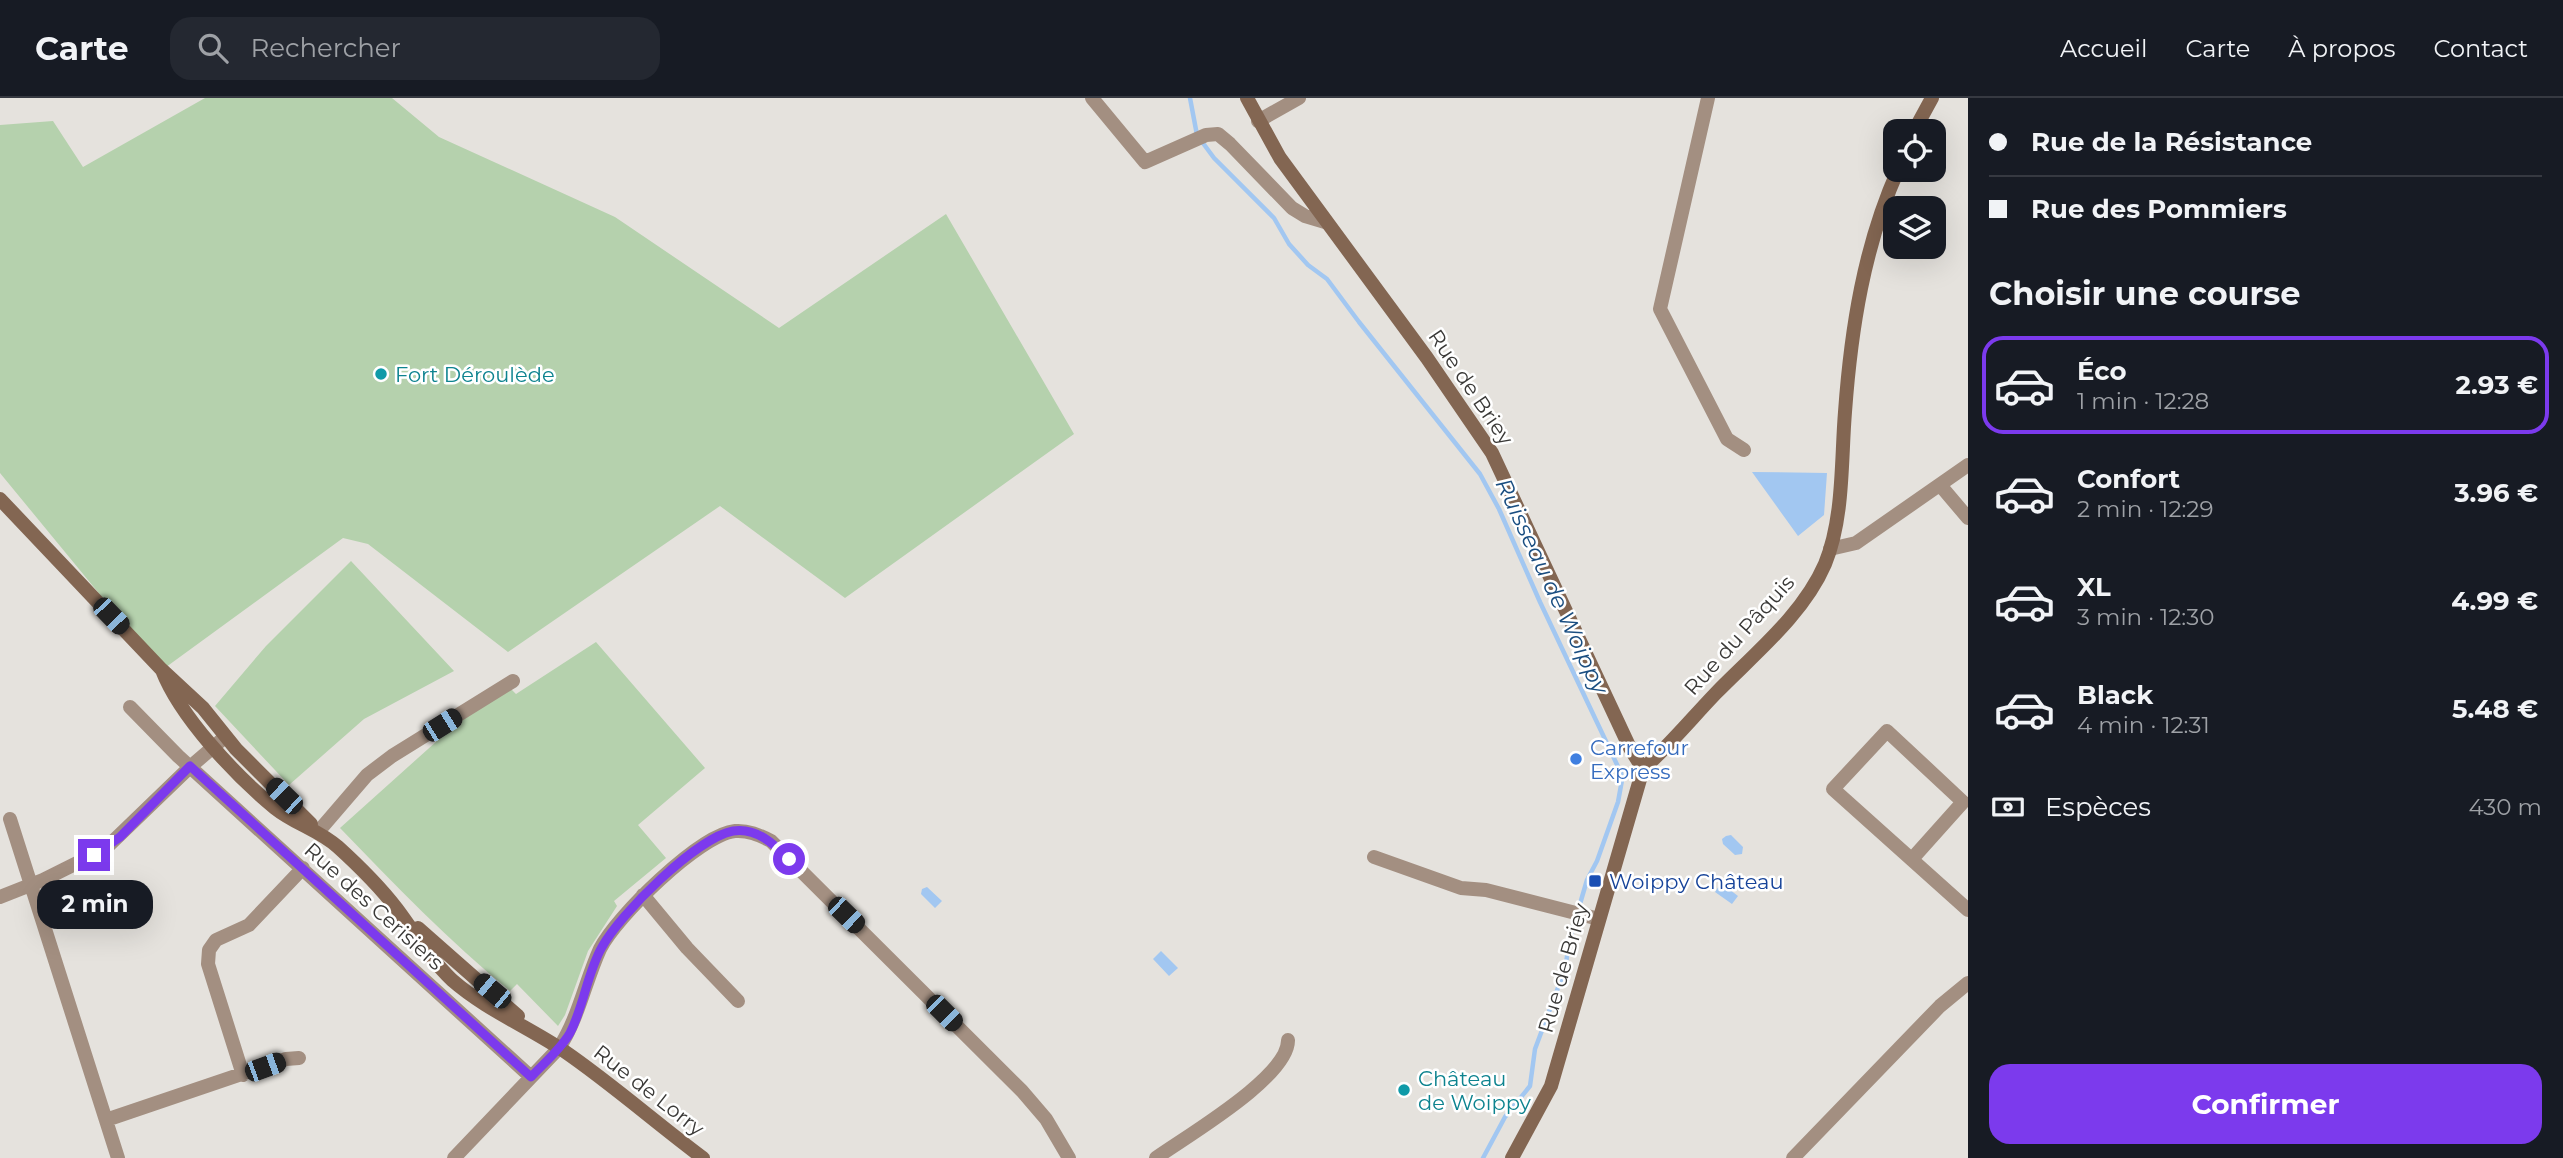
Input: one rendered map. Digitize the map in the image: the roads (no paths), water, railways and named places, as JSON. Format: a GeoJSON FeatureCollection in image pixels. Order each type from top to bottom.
{"type":"FeatureCollection","features":[{"type":"Feature","properties":{"kind":"street"},"geometry":{"type":"LineString","coordinates":[[1092,98],[1146,162],[1214,133],[1222,137],[1298,213],[1325,222]]}},
{"type":"Feature","properties":{"kind":"street","name":"Rue de Briey"},"geometry":{"type":"LineString","coordinates":[[1247,98],[1280,158],[1427,358],[1492,453],[1633,755],[1643,769],[1550,1086],[1512,1158]]}},
{"type":"Feature","properties":{"kind":"street"},"geometry":{"type":"LineString","coordinates":[[1258,121],[1299,98]]}},
{"type":"Feature","properties":{"kind":"street"},"geometry":{"type":"LineString","coordinates":[[1709,98],[1660,309],[1727,439],[1744,450]]}},
{"type":"Feature","properties":{"kind":"street"},"geometry":{"type":"LineString","coordinates":[[1921,119],[1932,98]]}},
{"type":"Feature","properties":{"kind":"street","name":"Rue du Pâquis"},"geometry":{"type":"LineString","coordinates":[[1643,769],[1796,610],[1818,577],[1830,549],[1838,508],[1847,384],[1858,304],[1875,235],[1894,182]]}},
{"type":"Feature","properties":{"kind":"street"},"geometry":{"type":"LineString","coordinates":[[1830,549],[1856,543],[1968,465]]}},
{"type":"Feature","properties":{"kind":"street"},"geometry":{"type":"LineString","coordinates":[[1940,485],[1968,518]]}},
{"type":"Feature","properties":{"kind":"street","name":"Rue de Lorry"},"geometry":{"type":"LineString","coordinates":[[0,499],[162,670],[203,708],[220,742],[355,863],[396,908],[535,1032],[703,1158]]}},
{"type":"Feature","properties":{"kind":"street"},"geometry":{"type":"LineString","coordinates":[[318,832],[367,775],[395,753],[513,681]]}},
{"type":"Feature","properties":{"kind":"street","name":"Rue des Cerisiers"},"geometry":{"type":"LineString","coordinates":[[130,707],[190,766],[531,1077]]}},
{"type":"Feature","properties":{"kind":"street"},"geometry":{"type":"LineString","coordinates":[[1912,859],[1963,802],[1887,731],[1833,789],[1968,910]]}},
{"type":"Feature","properties":{"kind":"street"},"geometry":{"type":"LineString","coordinates":[[0,897],[105,849],[190,766],[220,742]]}},
{"type":"Feature","properties":{"kind":"street"},"geometry":{"type":"LineString","coordinates":[[10,819],[118,1158]]}},
{"type":"Feature","properties":{"kind":"street"},"geometry":{"type":"LineString","coordinates":[[454,1158],[559,1048],[570,1031],[600,948],[618,921],[643,895],[709,842],[733,831],[751,832],[771,841],[1023,1091],[1046,1119],[1069,1158]]}},
{"type":"Feature","properties":{"kind":"street"},"geometry":{"type":"LineString","coordinates":[[1374,858],[1461,888],[1486,890],[1599,919]]}},
{"type":"Feature","properties":{"kind":"street"},"geometry":{"type":"LineString","coordinates":[[243,1075],[208,964],[209,950],[220,937],[249,925],[303,869]]}},
{"type":"Feature","properties":{"kind":"street"},"geometry":{"type":"LineString","coordinates":[[643,895],[687,948],[738,1001]]}},
{"type":"Feature","properties":{"kind":"street"},"geometry":{"type":"LineString","coordinates":[[1793,1158],[1940,1006],[1968,983]]}},
{"type":"Feature","properties":{"kind":"street"},"geometry":{"type":"LineString","coordinates":[[1156,1158],[1258,1086],[1285,1053],[1288,1040]]}},
{"type":"Feature","properties":{"kind":"street"},"geometry":{"type":"LineString","coordinates":[[106,1120],[286,1059],[299,1058]]}},
{"type":"Feature","properties":{"kind":"water"},"geometry":{"type":"Polygon","coordinates":[[[1752,472],[1827,473],[1824,515],[1798,536],[1752,472]]]}},
{"type":"Feature","properties":{"kind":"water"},"geometry":{"type":"Polygon","coordinates":[[[1731,835],[1743,847],[1742,854],[1735,855],[1723,844],[1722,839],[1731,835]]]}},
{"type":"Feature","properties":{"kind":"water"},"geometry":{"type":"Polygon","coordinates":[[[1721,883],[1738,896],[1732,904],[1715,892],[1721,883]]]}},
{"type":"Feature","properties":{"kind":"water"},"geometry":{"type":"Polygon","coordinates":[[[927,887],[942,901],[935,908],[921,894],[922,889],[927,887]]]}},
{"type":"Feature","properties":{"kind":"water"},"geometry":{"type":"Polygon","coordinates":[[[1161,951],[1178,968],[1169,976],[1153,959],[1161,951]]]}},
{"type":"Feature","properties":{"kind":"waterway","name":"Ruisseau de Woippy"},"geometry":{"type":"LineString","coordinates":[[1190,98],[1197,135],[1214,158],[1274,218],[1289,244],[1308,265],[1327,279],[1480,474],[1499,509],[1621,773],[1618,802],[1597,861],[1587,880],[1570,938],[1565,969],[1535,1049],[1530,1086],[1505,1117],[1483,1158]]}},
{"type":"Feature","properties":{"kind":"place","name":"Fort Déroulède"},"geometry":{"type":"Point","coordinates":[381,374]}},
{"type":"Feature","properties":{"kind":"place","name":"Carrefour Express"},"geometry":{"type":"Point","coordinates":[1576,759]}},
{"type":"Feature","properties":{"kind":"place","name":"Woippy Château"},"geometry":{"type":"Point","coordinates":[1595,881]}},
{"type":"Feature","properties":{"kind":"place","name":"Château de Woippy"},"geometry":{"type":"Point","coordinates":[1404,1090]}}]}
